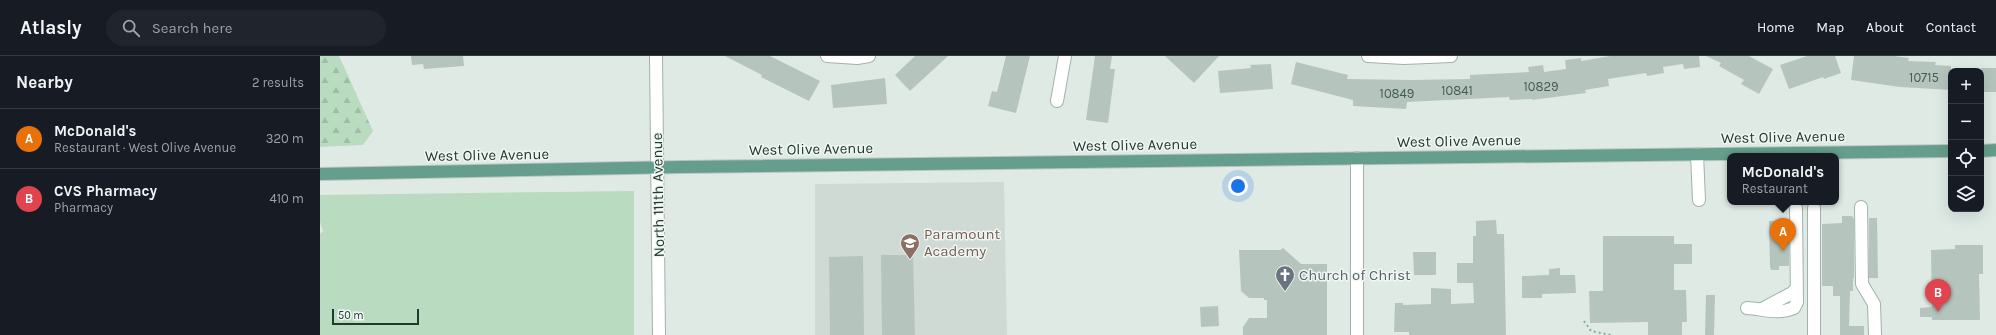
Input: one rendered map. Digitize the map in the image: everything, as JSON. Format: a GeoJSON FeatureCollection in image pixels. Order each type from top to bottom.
{"type":"FeatureCollection","features":[{"type":"Feature","properties":{"kind":"main road"},"geometry":{"type":"LineString","coordinates":[[1984,151],[1996,150]]}},
{"type":"Feature","properties":{"kind":"main road","name":"West Olive Avenue"},"geometry":{"type":"LineString","coordinates":[[1782,153],[1948,151]]}},
{"type":"Feature","properties":{"kind":"main road","name":"West Olive Avenue"},"geometry":{"type":"LineString","coordinates":[[320,174],[658,167],[1727,154]]}},
{"type":"Feature","properties":{"kind":"street","name":"North 111th Avenue"},"geometry":{"type":"LineString","coordinates":[[656,56],[659,335]]}},
{"type":"Feature","properties":{"kind":"street"},"geometry":{"type":"LineString","coordinates":[[827,56],[857,58],[869,56]]}},
{"type":"Feature","properties":{"kind":"street"},"geometry":{"type":"LineString","coordinates":[[1057,100],[1065,56]]}},
{"type":"Feature","properties":{"kind":"street"},"geometry":{"type":"LineString","coordinates":[[1368,56],[1404,58],[1451,56]]}},
{"type":"Feature","properties":{"kind":"street"},"geometry":{"type":"LineString","coordinates":[[1697,154],[1699,200]]}},
{"type":"Feature","properties":{"kind":"street"},"geometry":{"type":"LineString","coordinates":[[1357,158],[1357,335]]}},
{"type":"Feature","properties":{"kind":"street"},"geometry":{"type":"LineString","coordinates":[[1861,207],[1862,284],[1874,304],[1875,335]]}},
{"type":"Feature","properties":{"kind":"street"},"geometry":{"type":"LineString","coordinates":[[1747,308],[1762,309],[1767,312],[1776,312],[1794,308],[1798,302],[1796,289],[1796,208]]}},
{"type":"Feature","properties":{"kind":"street"},"geometry":{"type":"LineString","coordinates":[[1814,208],[1814,335]]}},
{"type":"Feature","properties":{"kind":"path"},"geometry":{"type":"LineString","coordinates":[[1584,321],[1591,331],[1611,335]]}},
{"type":"Feature","properties":{"kind":"shaded area","name":"Paramount Academy"},"geometry":{"type":"Polygon","coordinates":[[[1004,182],[1007,335],[815,335],[815,184],[1004,182]]]}},
{"type":"Feature","properties":{"kind":"green space"},"geometry":{"type":"Polygon","coordinates":[[[320,56],[339,56],[373,131],[363,145],[320,147],[320,56]]]}},
{"type":"Feature","properties":{"kind":"green space"},"geometry":{"type":"Polygon","coordinates":[[[634,191],[634,335],[320,335],[320,234],[323,231],[320,222],[320,195],[634,191]]]}},
{"type":"Feature","properties":{"kind":"building"},"geometry":{"type":"Polygon","coordinates":[[[411,56],[463,56],[464,66],[424,69],[423,64],[412,65],[411,56]]]}},
{"type":"Feature","properties":{"kind":"building"},"geometry":{"type":"Polygon","coordinates":[[[725,56],[770,56],[820,81],[809,101],[761,77],[762,75],[725,56]]]}},
{"type":"Feature","properties":{"kind":"building"},"geometry":{"type":"Polygon","coordinates":[[[915,56],[948,56],[910,91],[895,75],[915,56]]]}},
{"type":"Feature","properties":{"kind":"building"},"geometry":{"type":"Polygon","coordinates":[[[1006,56],[1030,56],[1016,113],[988,106],[992,91],[997,92],[1006,56]]]}},
{"type":"Feature","properties":{"kind":"building"},"geometry":{"type":"Polygon","coordinates":[[[1095,56],[1112,56],[1110,69],[1115,69],[1108,123],[1086,120],[1095,56]]]}},
{"type":"Feature","properties":{"kind":"building"},"geometry":{"type":"Polygon","coordinates":[[[1165,56],[1219,56],[1194,83],[1165,56]]]}},
{"type":"Feature","properties":{"kind":"building"},"geometry":{"type":"Polygon","coordinates":[[[1610,56],[1699,56],[1700,67],[1684,69],[1683,64],[1663,67],[1664,73],[1647,76],[1646,73],[1608,79],[1609,86],[1585,90],[1586,93],[1532,100],[1510,100],[1509,97],[1407,102],[1406,109],[1353,106],[1353,100],[1291,84],[1296,62],[1348,75],[1347,79],[1470,79],[1470,75],[1529,72],[1528,67],[1543,65],[1544,72],[1566,69],[1565,60],[1581,58],[1581,61],[1610,56]]]}},
{"type":"Feature","properties":{"kind":"building"},"geometry":{"type":"Polygon","coordinates":[[[1706,56],[1749,56],[1773,69],[1759,94],[1741,84],[1744,80],[1719,66],[1721,63],[1706,56]]]}},
{"type":"Feature","properties":{"kind":"building"},"geometry":{"type":"Polygon","coordinates":[[[1807,56],[1835,56],[1841,73],[1824,79],[1823,77],[1789,89],[1780,65],[1807,56]]]}},
{"type":"Feature","properties":{"kind":"building"},"geometry":{"type":"Polygon","coordinates":[[[1854,56],[1894,56],[1909,58],[1908,61],[1936,62],[1935,65],[1951,66],[1951,68],[1948,68],[1948,90],[1900,87],[1851,80],[1854,56]]]}},
{"type":"Feature","properties":{"kind":"building"},"geometry":{"type":"Polygon","coordinates":[[[1271,64],[1273,89],[1220,93],[1218,71],[1251,68],[1250,65],[1271,64]]]}},
{"type":"Feature","properties":{"kind":"building"},"geometry":{"type":"Polygon","coordinates":[[[1984,68],[1996,68],[1996,92],[1984,92],[1984,68]]]}},
{"type":"Feature","properties":{"kind":"building"},"geometry":{"type":"Polygon","coordinates":[[[885,78],[887,104],[833,108],[831,85],[885,78]]]}},
{"type":"Feature","properties":{"kind":"building"},"geometry":{"type":"Polygon","coordinates":[[[1842,216],[1852,216],[1854,219],[1854,278],[1853,291],[1850,291],[1849,326],[1864,326],[1864,335],[1840,335],[1840,296],[1833,296],[1833,286],[1822,286],[1822,224],[1842,223],[1842,216]]]}},
{"type":"Feature","properties":{"kind":"building"},"geometry":{"type":"Polygon","coordinates":[[[1869,218],[1877,218],[1878,278],[1869,278],[1869,218]]]}},
{"type":"Feature","properties":{"kind":"building"},"geometry":{"type":"Polygon","coordinates":[[[1496,220],[1497,234],[1504,234],[1506,335],[1409,335],[1409,332],[1394,332],[1395,303],[1403,303],[1403,305],[1431,304],[1431,288],[1451,289],[1451,304],[1474,303],[1473,283],[1457,283],[1457,263],[1473,263],[1473,236],[1476,236],[1476,221],[1496,220]]]}},
{"type":"Feature","properties":{"kind":"building"},"geometry":{"type":"Polygon","coordinates":[[[1769,221],[1789,221],[1789,266],[1779,266],[1779,270],[1771,270],[1770,266],[1769,221]]]}},
{"type":"Feature","properties":{"kind":"building"},"geometry":{"type":"Polygon","coordinates":[[[1603,236],[1674,236],[1674,244],[1692,244],[1692,264],[1674,264],[1674,290],[1686,290],[1687,322],[1682,322],[1682,335],[1648,335],[1648,322],[1590,323],[1589,291],[1603,291],[1603,236]]]}},
{"type":"Feature","properties":{"kind":"building"},"geometry":{"type":"Polygon","coordinates":[[[1955,245],[1983,245],[1983,274],[1979,274],[1980,320],[1932,320],[1932,317],[1920,317],[1920,308],[1932,307],[1931,250],[1955,249],[1955,245]]]}},
{"type":"Feature","properties":{"kind":"building","name":"Church of Christ"},"geometry":{"type":"Polygon","coordinates":[[[1283,248],[1301,264],[1327,264],[1327,335],[1243,335],[1243,327],[1249,318],[1267,318],[1267,300],[1264,300],[1264,298],[1249,298],[1241,291],[1239,250],[1280,250],[1283,248]]]}},
{"type":"Feature","properties":{"kind":"building"},"geometry":{"type":"Polygon","coordinates":[[[1413,252],[1436,252],[1436,275],[1414,275],[1413,252]]]}},
{"type":"Feature","properties":{"kind":"building"},"geometry":{"type":"Polygon","coordinates":[[[881,255],[913,255],[915,335],[882,335],[881,255]]]}},
{"type":"Feature","properties":{"kind":"building"},"geometry":{"type":"Polygon","coordinates":[[[863,256],[864,335],[830,335],[829,257],[863,256]]]}},
{"type":"Feature","properties":{"kind":"building"},"geometry":{"type":"Polygon","coordinates":[[[1560,268],[1560,275],[1575,275],[1576,293],[1542,294],[1542,298],[1522,298],[1522,276],[1549,275],[1549,269],[1560,268]]]}},
{"type":"Feature","properties":{"kind":"building"},"geometry":{"type":"Polygon","coordinates":[[[1706,295],[1715,295],[1714,335],[1705,335],[1706,295]]]}},
{"type":"Feature","properties":{"kind":"building"},"geometry":{"type":"Polygon","coordinates":[[[1218,306],[1219,326],[1201,327],[1200,307],[1218,306]]]}},
{"type":"Feature","properties":{"kind":"place","name":"McDonald's"},"geometry":{"type":"Point","coordinates":[1783,251]}},
{"type":"Feature","properties":{"kind":"place","name":"Paramount Academy"},"geometry":{"type":"Point","coordinates":[910,260]}},
{"type":"Feature","properties":{"kind":"place","name":"Church of Christ"},"geometry":{"type":"Point","coordinates":[1285,292]}},
{"type":"Feature","properties":{"kind":"place","name":"CVS Pharmacy"},"geometry":{"type":"Point","coordinates":[1938,312]}}]}
